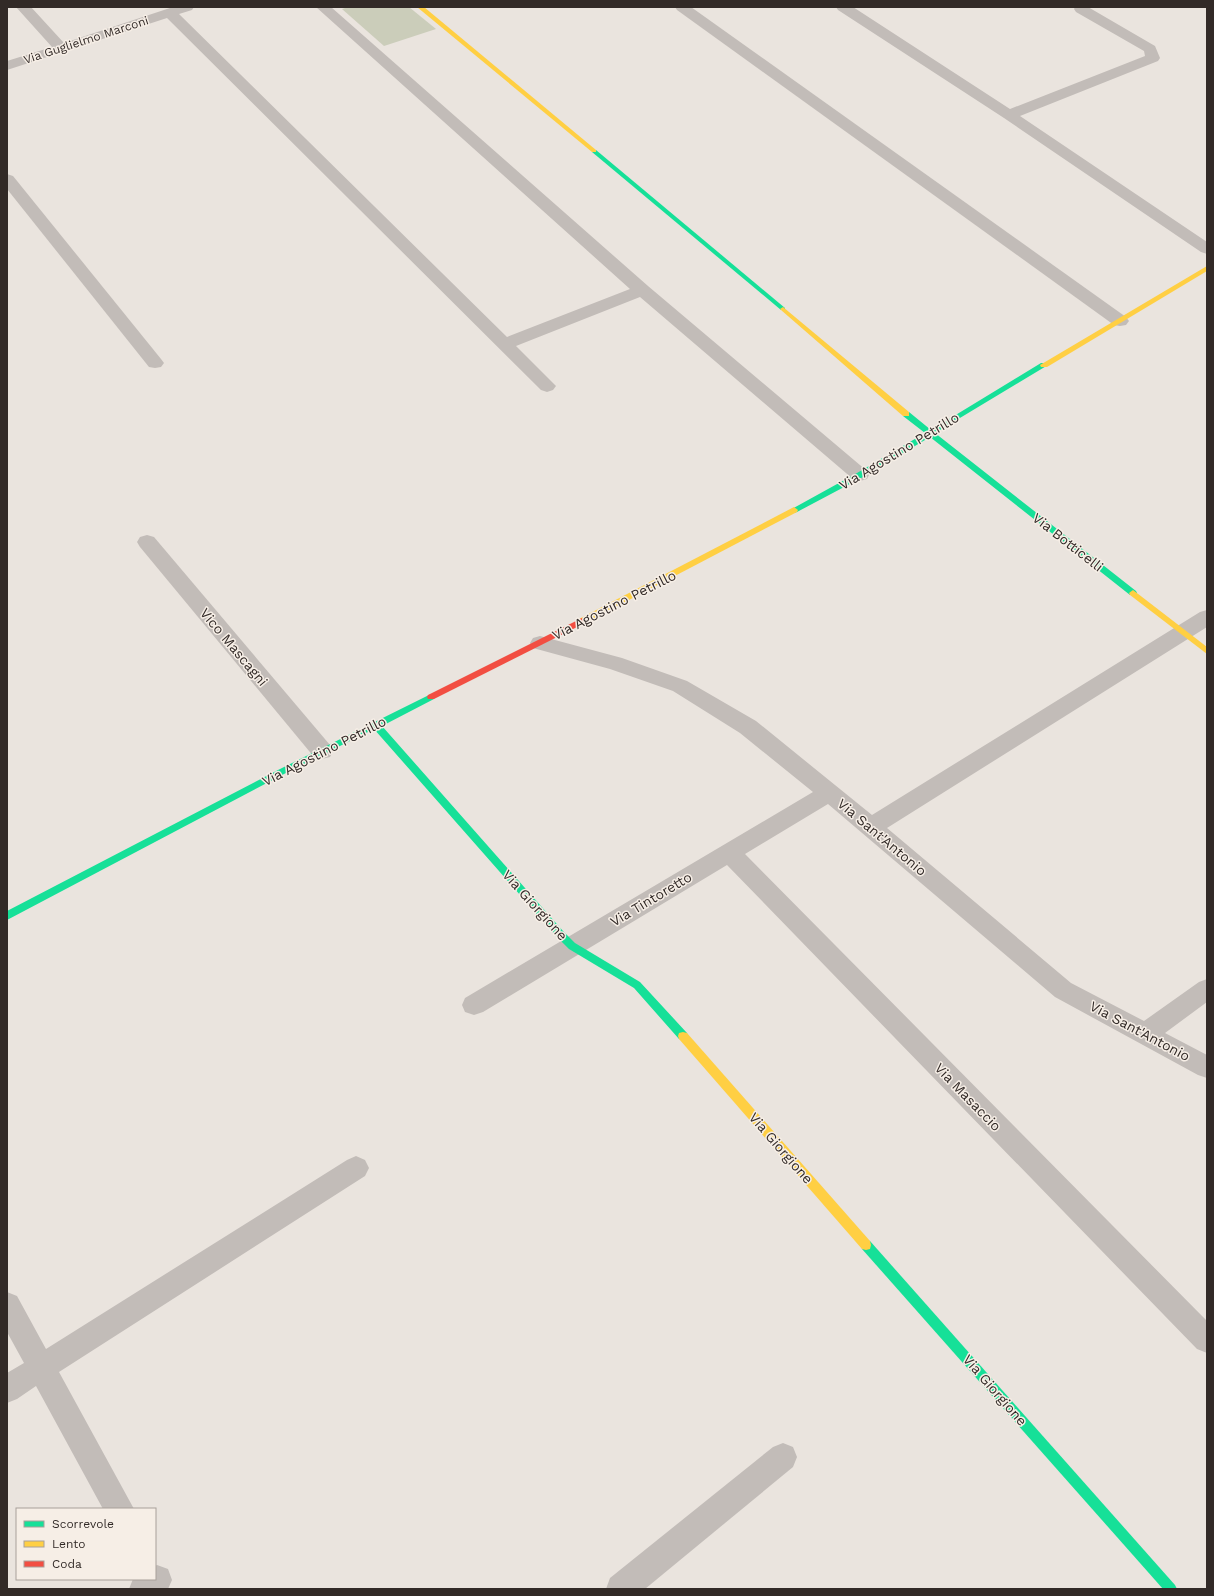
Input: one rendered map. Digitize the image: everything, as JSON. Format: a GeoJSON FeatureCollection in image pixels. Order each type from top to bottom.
{"type":"FeatureCollection","features":[{"type":"Feature","properties":{"kind":"street"},"geometry":{"type":"LineString","coordinates":[[23,7],[61,48]]}},
{"type":"Feature","properties":{"kind":"street"},"geometry":{"type":"LineString","coordinates":[[136,7],[148,20]]}},
{"type":"Feature","properties":{"kind":"street","name":"Via Guglielmo Marconi"},"geometry":{"type":"LineString","coordinates":[[7,66],[187,7]]}},
{"type":"Feature","properties":{"kind":"street"},"geometry":{"type":"LineString","coordinates":[[323,7],[642,290],[860,475]]}},
{"type":"Feature","properties":{"kind":"street","name":"Via Botticelli"},"geometry":{"type":"LineString","coordinates":[[420,7],[635,184],[928,434],[1207,651]]}},
{"type":"Feature","properties":{"kind":"street"},"geometry":{"type":"LineString","coordinates":[[682,7],[1120,321]]}},
{"type":"Feature","properties":{"kind":"street"},"geometry":{"type":"LineString","coordinates":[[843,7],[1009,115],[1207,249]]}},
{"type":"Feature","properties":{"kind":"street"},"geometry":{"type":"LineString","coordinates":[[1009,115],[1153,58],[1150,49],[1082,9]]}},
{"type":"Feature","properties":{"kind":"street"},"geometry":{"type":"LineString","coordinates":[[170,13],[547,386]]}},
{"type":"Feature","properties":{"kind":"street"},"geometry":{"type":"LineString","coordinates":[[7,179],[155,363]]}},
{"type":"Feature","properties":{"kind":"street","name":"Via Agostino Petrillo"},"geometry":{"type":"LineString","coordinates":[[7,916],[322,752],[540,643],[743,538],[860,475],[1207,268]]}},
{"type":"Feature","properties":{"kind":"street"},"geometry":{"type":"LineString","coordinates":[[505,344],[642,290]]}},
{"type":"Feature","properties":{"kind":"street","name":"Vico Mascagni"},"geometry":{"type":"LineString","coordinates":[[146,542],[322,752]]}},
{"type":"Feature","properties":{"kind":"street"},"geometry":{"type":"LineString","coordinates":[[871,827],[1207,617]]}},
{"type":"Feature","properties":{"kind":"street","name":"Via Sant'Antonio"},"geometry":{"type":"LineString","coordinates":[[540,643],[615,663],[680,686],[748,727],[871,827],[1063,990],[1146,1033],[1207,1067]]}},
{"type":"Feature","properties":{"kind":"street","name":"Via Giorgione"},"geometry":{"type":"LineString","coordinates":[[376,725],[572,946],[637,985],[1171,1589]]}},
{"type":"Feature","properties":{"kind":"street","name":"Via Tintoretto"},"geometry":{"type":"LineString","coordinates":[[474,1005],[829,793]]}},
{"type":"Feature","properties":{"kind":"street","name":"Via Masaccio"},"geometry":{"type":"LineString","coordinates":[[729,853],[1207,1340]]}},
{"type":"Feature","properties":{"kind":"street"},"geometry":{"type":"LineString","coordinates":[[1146,1033],[1207,989]]}},
{"type":"Feature","properties":{"kind":"street"},"geometry":{"type":"LineString","coordinates":[[7,1390],[356,1168]]}},
{"type":"Feature","properties":{"kind":"street"},"geometry":{"type":"LineString","coordinates":[[7,1305],[118,1508]]}},
{"type":"Feature","properties":{"kind":"street"},"geometry":{"type":"LineString","coordinates":[[621,1589],[782,1457]]}},
{"type":"Feature","properties":{"kind":"green space"},"geometry":{"type":"Polygon","coordinates":[[[348,7],[409,7],[436,29],[384,46],[342,9],[348,7]]]}},
{"type":"Feature","properties":{"kind":"traffic: fast"},"geometry":{"type":"LineString","coordinates":[[594,151],[783,309]]}},
{"type":"Feature","properties":{"kind":"traffic: fast"},"geometry":{"type":"LineString","coordinates":[[794,510],[860,475],[1044,365]]}},
{"type":"Feature","properties":{"kind":"traffic: fast"},"geometry":{"type":"LineString","coordinates":[[906,414],[1133,593]]}},
{"type":"Feature","properties":{"kind":"traffic: fast"},"geometry":{"type":"LineString","coordinates":[[7,916],[281,772],[431,697]]}},
{"type":"Feature","properties":{"kind":"traffic: fast"},"geometry":{"type":"LineString","coordinates":[[376,725],[560,934],[572,946],[637,985],[683,1036]]}},
{"type":"Feature","properties":{"kind":"traffic: fast"},"geometry":{"type":"LineString","coordinates":[[866,1245],[1171,1589]]}},
{"type":"Feature","properties":{"kind":"traffic: slow"},"geometry":{"type":"LineString","coordinates":[[420,7],[594,151]]}},
{"type":"Feature","properties":{"kind":"traffic: slow"},"geometry":{"type":"LineString","coordinates":[[1044,365],[1207,268]]}},
{"type":"Feature","properties":{"kind":"traffic: slow"},"geometry":{"type":"LineString","coordinates":[[783,309],[906,414]]}},
{"type":"Feature","properties":{"kind":"traffic: slow"},"geometry":{"type":"LineString","coordinates":[[582,621],[794,510]]}},
{"type":"Feature","properties":{"kind":"traffic: slow"},"geometry":{"type":"LineString","coordinates":[[1133,593],[1207,651]]}},
{"type":"Feature","properties":{"kind":"traffic: slow"},"geometry":{"type":"LineString","coordinates":[[683,1036],[866,1245]]}},
{"type":"Feature","properties":{"kind":"traffic: jam"},"geometry":{"type":"LineString","coordinates":[[431,697],[582,621]]}}]}
